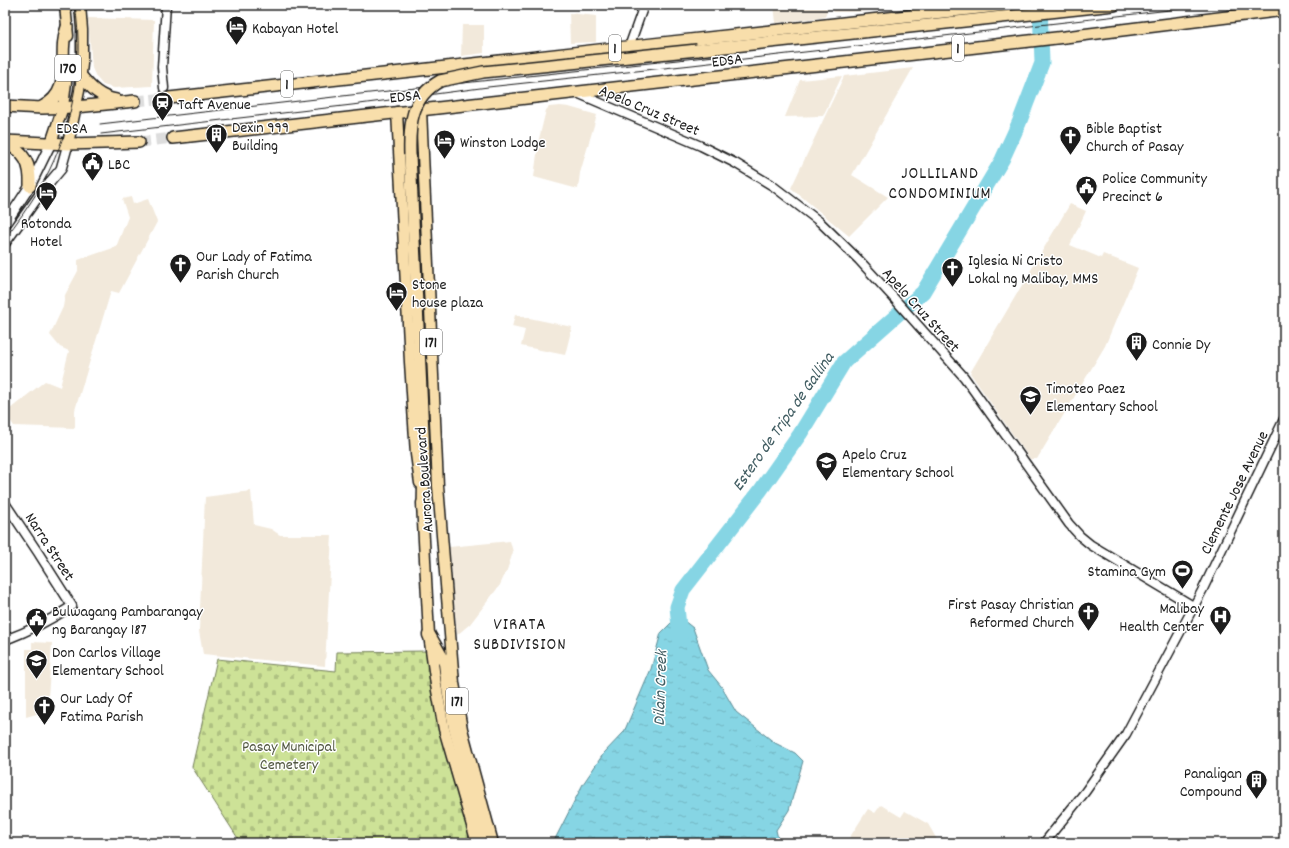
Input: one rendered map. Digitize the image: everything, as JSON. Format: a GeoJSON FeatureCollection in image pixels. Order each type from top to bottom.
{"type":"FeatureCollection","features":[{"type":"Feature","properties":{"kind":"highway","name":"EDSA"},"geometry":{"type":"LineString","coordinates":[[166,93],[629,47],[1006,5]]}},
{"type":"Feature","properties":{"kind":"highway"},"geometry":{"type":"LineString","coordinates":[[423,510],[424,454],[410,132],[412,117],[416,106],[424,94],[434,84],[447,79],[483,72],[1114,5]]}},
{"type":"Feature","properties":{"kind":"highway","name":"EDSA"},"geometry":{"type":"LineString","coordinates":[[173,138],[1065,37],[1284,10]]}},
{"type":"Feature","properties":{"kind":"highway"},"geometry":{"type":"LineString","coordinates":[[42,108],[52,102],[60,89],[64,66],[64,35],[67,28]]}},
{"type":"Feature","properties":{"kind":"highway","name":"EDSA"},"geometry":{"type":"LineString","coordinates":[[5,106],[42,108],[76,107],[135,101],[115,100],[106,97],[91,89],[81,76]]}},
{"type":"Feature","properties":{"kind":"highway"},"geometry":{"type":"LineString","coordinates":[[5,142],[23,155],[28,164],[30,186]]}},
{"type":"Feature","properties":{"kind":"highway","name":"EDSA"},"geometry":{"type":"LineString","coordinates":[[5,142],[68,144],[139,142]]}},
{"type":"Feature","properties":{"kind":"highway"},"geometry":{"type":"LineString","coordinates":[[430,634],[445,662],[455,728],[485,843]]}},
{"type":"Feature","properties":{"kind":"main road","name":"170"},"geometry":{"type":"LineString","coordinates":[[51,143],[62,107],[68,63],[65,5]]}},
{"type":"Feature","properties":{"kind":"main road","name":"170"},"geometry":{"type":"LineString","coordinates":[[68,144],[81,76],[82,30],[80,5]]}},
{"type":"Feature","properties":{"kind":"main road","name":"Aurora Boulevard"},"geometry":{"type":"LineString","coordinates":[[421,110],[438,486],[453,677],[462,729],[493,843]]}},
{"type":"Feature","properties":{"kind":"main road","name":"Aurora Boulevard"},"geometry":{"type":"LineString","coordinates":[[396,112],[400,157],[410,362],[416,454],[423,510],[430,634],[444,729],[477,843]]}},
{"type":"Feature","properties":{"kind":"main road"},"geometry":{"type":"LineString","coordinates":[[5,224],[30,186],[51,143]]}},
{"type":"Feature","properties":{"kind":"main road"},"geometry":{"type":"LineString","coordinates":[[5,243],[40,194],[61,169],[68,144]]}},
{"type":"Feature","properties":{"kind":"main road"},"geometry":{"type":"LineString","coordinates":[[400,157],[405,151],[412,149],[418,151],[423,156]]}},
{"type":"Feature","properties":{"kind":"street"},"geometry":{"type":"LineString","coordinates":[[166,5],[162,66],[166,93]]}},
{"type":"Feature","properties":{"kind":"street"},"geometry":{"type":"LineString","coordinates":[[629,47],[644,5]]}},
{"type":"Feature","properties":{"kind":"street","name":"Apelo Cruz Street"},"geometry":{"type":"LineString","coordinates":[[577,92],[701,146],[735,163],[773,186],[820,222],[859,260],[964,377],[1069,524],[1080,536],[1091,545],[1193,606]]}},
{"type":"Feature","properties":{"kind":"street","name":"Clemente Jose Avenue"},"geometry":{"type":"LineString","coordinates":[[1044,843],[1085,792],[1126,734],[1203,589],[1231,526],[1284,418]]}},
{"type":"Feature","properties":{"kind":"street","name":"Narra Street"},"geometry":{"type":"LineString","coordinates":[[5,503],[72,606],[48,621],[22,634],[5,640]]}},
{"type":"Feature","properties":{"kind":"shaded area"},"geometry":{"type":"Polygon","coordinates":[[[774,5],[829,5],[825,17],[776,23],[774,5]]]}},
{"type":"Feature","properties":{"kind":"shaded area"},"geometry":{"type":"Polygon","coordinates":[[[836,5],[869,5],[870,11],[833,12],[836,5]]]}},
{"type":"Feature","properties":{"kind":"shaded area"},"geometry":{"type":"Polygon","coordinates":[[[569,13],[596,16],[596,42],[570,43],[569,13]]]}},
{"type":"Feature","properties":{"kind":"shaded area"},"geometry":{"type":"Polygon","coordinates":[[[88,18],[154,20],[152,86],[114,88],[103,85],[96,77],[92,68],[88,18]]]}},
{"type":"Feature","properties":{"kind":"shaded area"},"geometry":{"type":"Polygon","coordinates":[[[462,25],[484,25],[484,53],[461,56],[462,25]]]}},
{"type":"Feature","properties":{"kind":"shaded area"},"geometry":{"type":"Polygon","coordinates":[[[913,68],[852,175],[888,197],[849,236],[791,188],[844,76],[913,68]]]}},
{"type":"Feature","properties":{"kind":"shaded area"},"geometry":{"type":"Polygon","coordinates":[[[842,76],[823,116],[785,117],[800,80],[842,76]]]}},
{"type":"Feature","properties":{"kind":"shaded area"},"geometry":{"type":"Polygon","coordinates":[[[560,106],[597,115],[580,173],[578,189],[534,177],[539,139],[546,110],[549,107],[560,106]]]}},
{"type":"Feature","properties":{"kind":"shaded area"},"geometry":{"type":"Polygon","coordinates":[[[131,197],[133,204],[148,199],[157,222],[119,293],[111,291],[75,410],[75,428],[14,426],[5,413],[45,381],[60,387],[69,351],[60,347],[50,335],[63,307],[65,295],[78,271],[78,260],[116,247],[128,217],[122,199],[131,197]]]}},
{"type":"Feature","properties":{"kind":"shaded area"},"geometry":{"type":"Polygon","coordinates":[[[1070,204],[1086,211],[1070,245],[1101,258],[1103,254],[1138,268],[1105,346],[1037,459],[1030,459],[970,373],[1070,204]]]}},
{"type":"Feature","properties":{"kind":"shaded area"},"geometry":{"type":"Polygon","coordinates":[[[515,315],[572,327],[565,355],[521,346],[525,330],[512,327],[515,315]]]}},
{"type":"Feature","properties":{"kind":"shaded area"},"geometry":{"type":"Polygon","coordinates":[[[251,491],[254,525],[271,529],[280,535],[332,535],[325,666],[203,654],[199,631],[205,497],[251,491]]]}},
{"type":"Feature","properties":{"kind":"shaded area"},"geometry":{"type":"Polygon","coordinates":[[[510,541],[513,552],[500,585],[470,624],[457,635],[449,547],[510,541]]]}},
{"type":"Feature","properties":{"kind":"shaded area","name":"Don Carlos Village Elementary School"},"geometry":{"type":"Polygon","coordinates":[[[32,642],[52,643],[47,711],[26,717],[26,649],[32,649],[32,642]]]}},
{"type":"Feature","properties":{"kind":"shaded area"},"geometry":{"type":"Polygon","coordinates":[[[881,805],[901,817],[905,811],[928,824],[939,843],[846,843],[868,809],[875,813],[881,805]]]}},
{"type":"Feature","properties":{"kind":"green space","name":"Pasay Municipal Cemetery"},"geometry":{"type":"Polygon","coordinates":[[[428,651],[438,723],[471,843],[241,843],[192,767],[217,659],[336,671],[337,652],[428,651]]]}},
{"type":"Feature","properties":{"kind":"water","name":"Dilain Creek"},"geometry":{"type":"Polygon","coordinates":[[[678,616],[693,628],[708,670],[721,686],[736,712],[775,743],[795,753],[803,761],[789,810],[776,830],[779,843],[553,843],[583,784],[604,753],[624,732],[651,669],[661,633],[678,616]]]}},
{"type":"Feature","properties":{"kind":"waterway","name":"Estero de Tripa de Gallina"},"geometry":{"type":"LineString","coordinates":[[680,636],[677,607],[683,590],[760,491],[800,434],[844,362],[923,292],[1002,160],[1019,123],[1042,63],[1040,5]]}},
{"type":"Feature","properties":{"kind":"tunnel"},"geometry":{"type":"LineString","coordinates":[[135,101],[169,98]]}},
{"type":"Feature","properties":{"kind":"tunnel"},"geometry":{"type":"LineString","coordinates":[[139,142],[173,138]]}},
{"type":"Feature","properties":{"kind":"tram line"},"geometry":{"type":"LineString","coordinates":[[5,238],[38,191],[59,148],[67,125],[73,101],[78,53],[78,29],[75,5]]}},
{"type":"Feature","properties":{"kind":"tram line"},"geometry":{"type":"LineString","coordinates":[[101,134],[352,105],[488,87],[1213,5]]}},
{"type":"Feature","properties":{"kind":"tram line"},"geometry":{"type":"LineString","coordinates":[[100,124],[351,95],[715,56]]}},
{"type":"Feature","properties":{"kind":"place","name":"Kabayan Hotel"},"geometry":{"type":"Point","coordinates":[236,46]}},
{"type":"Feature","properties":{"kind":"place","name":"Taft Avenue"},"geometry":{"type":"Point","coordinates":[162,122]}},
{"type":"Feature","properties":{"kind":"place","name":"Dexin 999 Building"},"geometry":{"type":"Point","coordinates":[216,154]}},
{"type":"Feature","properties":{"kind":"place","name":"Bible Baptist Church of Pasay"},"geometry":{"type":"Point","coordinates":[1071,156]}},
{"type":"Feature","properties":{"kind":"place","name":"Winston Lodge"},"geometry":{"type":"Point","coordinates":[445,160]}},
{"type":"Feature","properties":{"kind":"place","name":"LBC"},"geometry":{"type":"Point","coordinates":[92,182]}},
{"type":"Feature","properties":{"kind":"place","name":"Police Community Precinct 6"},"geometry":{"type":"Point","coordinates":[1086,206]}},
{"type":"Feature","properties":{"kind":"place","name":"Rotonda Hotel"},"geometry":{"type":"Point","coordinates":[46,212]}},
{"type":"Feature","properties":{"kind":"place","name":"Our Lady of Fatima Parish Church"},"geometry":{"type":"Point","coordinates":[181,284]}},
{"type":"Feature","properties":{"kind":"place","name":"Iglesia Ni Cristo Lokal ng Malibay, MMS"},"geometry":{"type":"Point","coordinates":[953,288]}},
{"type":"Feature","properties":{"kind":"place","name":"Stone house plaza"},"geometry":{"type":"Point","coordinates":[397,312]}},
{"type":"Feature","properties":{"kind":"place","name":"Connie Dy"},"geometry":{"type":"Point","coordinates":[1136,362]}},
{"type":"Feature","properties":{"kind":"place","name":"Timoteo Paez Elementary School"},"geometry":{"type":"Point","coordinates":[1031,416]}},
{"type":"Feature","properties":{"kind":"place","name":"Apelo Cruz Elementary School"},"geometry":{"type":"Point","coordinates":[827,482]}},
{"type":"Feature","properties":{"kind":"place","name":"Stamina Gym"},"geometry":{"type":"Point","coordinates":[1182,590]}},
{"type":"Feature","properties":{"kind":"place","name":"First Pasay Christian Reformed Church"},"geometry":{"type":"Point","coordinates":[1089,632]}},
{"type":"Feature","properties":{"kind":"place","name":"Malibay Health Center"},"geometry":{"type":"Point","coordinates":[1220,636]}},
{"type":"Feature","properties":{"kind":"place","name":"Bulwagang Pambarangay ng Barangay 187"},"geometry":{"type":"Point","coordinates":[36,638]}},
{"type":"Feature","properties":{"kind":"place","name":"Don Carlos Village Elementary School"},"geometry":{"type":"Point","coordinates":[37,680]}},
{"type":"Feature","properties":{"kind":"place","name":"Our Lady Of Fatima Parish"},"geometry":{"type":"Point","coordinates":[44,726]}},
{"type":"Feature","properties":{"kind":"place","name":"Panaligan Compound"},"geometry":{"type":"Point","coordinates":[1257,800]}},
{"type":"Feature","properties":{"kind":"district","name":"JOLLILAND CONDOMINIUM"},"geometry":{"type":"Point","coordinates":[940,182]}},
{"type":"Feature","properties":{"kind":"district","name":"VIRATA SUBDIVISION"},"geometry":{"type":"Point","coordinates":[520,633]}}]}
